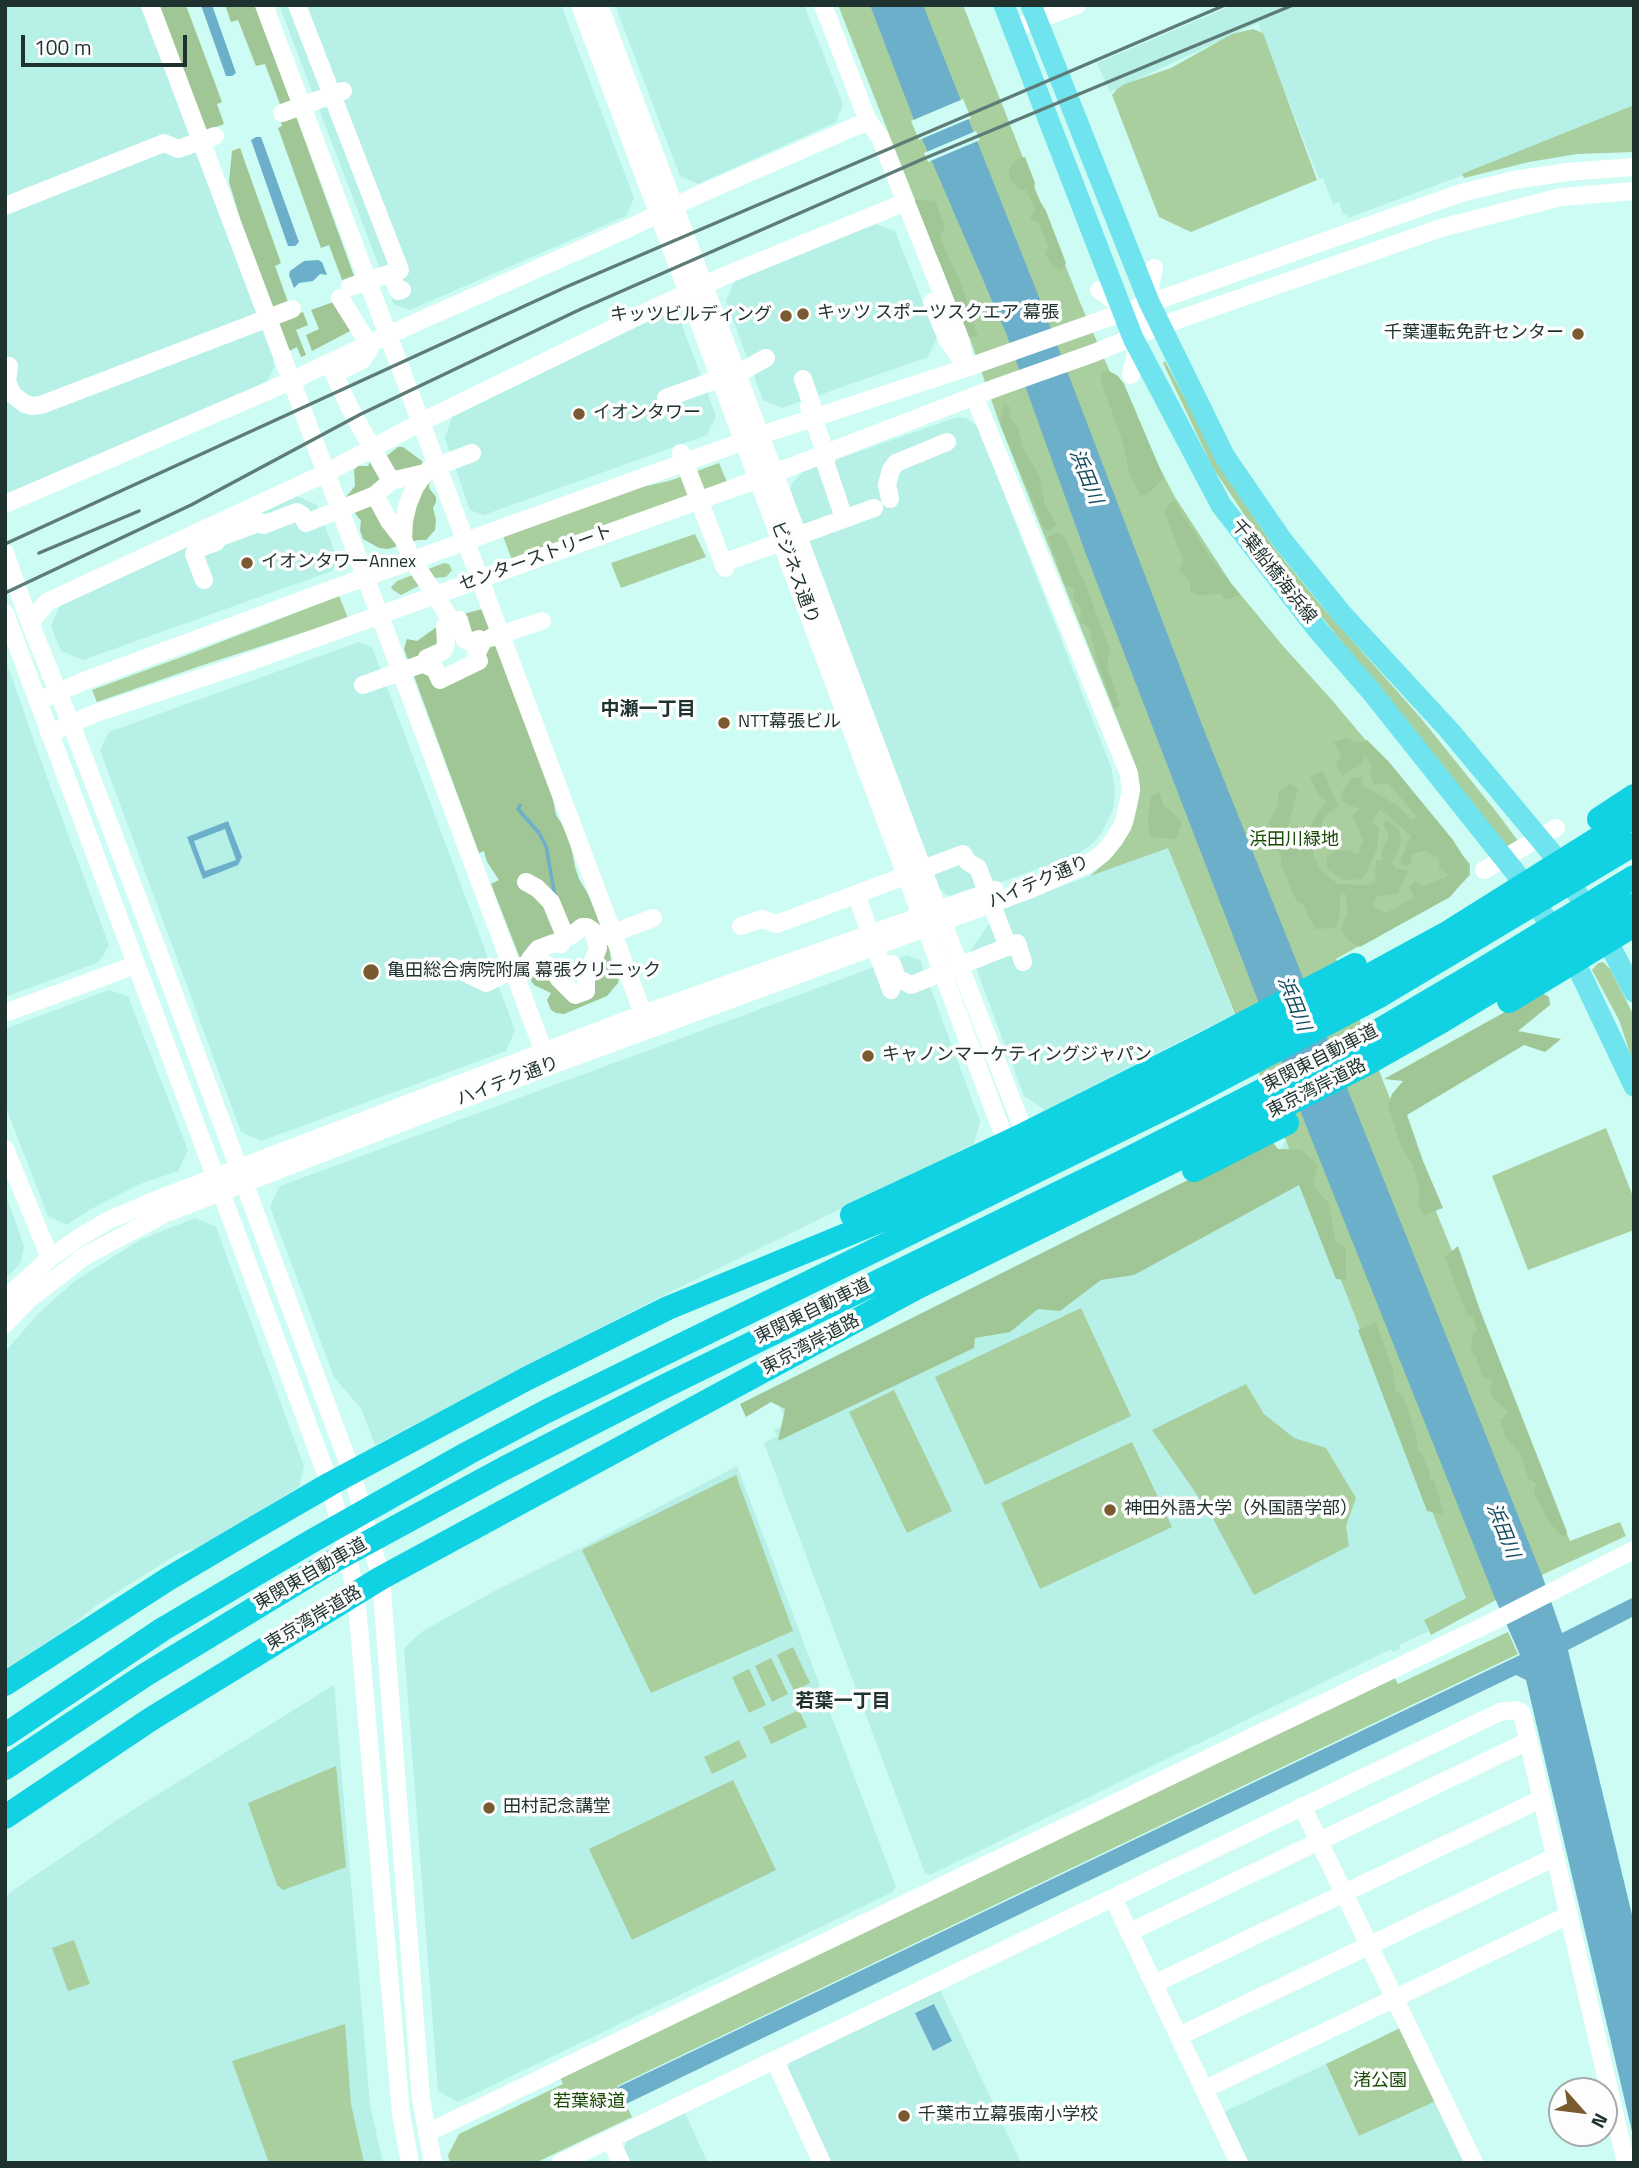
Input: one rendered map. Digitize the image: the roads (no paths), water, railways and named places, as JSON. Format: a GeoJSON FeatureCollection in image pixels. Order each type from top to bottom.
{"type":"FeatureCollection","features":[{"type":"Feature","properties":{"kind":"highway"},"geometry":{"type":"LineString","coordinates":[[698,1296],[735,1271],[1015,1138],[1338,974],[1515,872],[1553,839],[1634,796]]}},
{"type":"Feature","properties":{"kind":"highway"},"geometry":{"type":"LineString","coordinates":[[5,1684],[168,1579],[341,1478],[526,1379],[644,1320],[897,1214],[1232,1051],[1459,926],[1634,816]]}},
{"type":"Feature","properties":{"kind":"highway","name":"東関東自動車道"},"geometry":{"type":"LineString","coordinates":[[5,1735],[163,1629],[468,1453],[547,1411],[1177,1102],[1370,1002],[1634,844]]}},
{"type":"Feature","properties":{"kind":"highway","name":"東関東自動車道"},"geometry":{"type":"LineString","coordinates":[[5,1768],[145,1675],[326,1565],[503,1469],[661,1388],[1118,1164],[1371,1035],[1634,877]]}},
{"type":"Feature","properties":{"kind":"highway","name":"東京湾岸道路"},"geometry":{"type":"LineString","coordinates":[[5,1817],[151,1719],[381,1578],[916,1288],[1263,1117],[1366,1063],[1442,1021],[1634,905]]}},
{"type":"Feature","properties":{"kind":"highway"},"geometry":{"type":"LineString","coordinates":[[545,1490],[1255,1140],[1448,1035],[1634,925]]}},
{"type":"Feature","properties":{"kind":"main road","name":"千葉船橋海浜線"},"geometry":{"type":"LineString","coordinates":[[1004,5],[1123,312],[1146,322],[1225,457],[1282,540],[1342,614],[1553,839],[1634,992]]}},
{"type":"Feature","properties":{"kind":"main road","name":"千葉船橋海浜線"},"geometry":{"type":"LineString","coordinates":[[1034,13],[1146,322],[1221,505],[1317,629],[1370,690],[1515,872],[1575,962],[1634,1086]]}},
{"type":"Feature","properties":{"kind":"street"},"geometry":{"type":"LineString","coordinates":[[150,5],[546,1059]]}},
{"type":"Feature","properties":{"kind":"street"},"geometry":{"type":"LineString","coordinates":[[264,5],[646,1022]]}},
{"type":"Feature","properties":{"kind":"street"},"geometry":{"type":"LineString","coordinates":[[297,5],[337,93],[400,270],[345,292],[369,347],[367,356],[362,360],[334,374],[352,412],[368,431],[391,481]]}},
{"type":"Feature","properties":{"kind":"street","name":"ビジネス通り"},"geometry":{"type":"LineString","coordinates":[[580,5],[665,211],[704,286],[752,439]]}},
{"type":"Feature","properties":{"kind":"street","name":"ビジネス通り"},"geometry":{"type":"LineString","coordinates":[[599,5],[665,211],[687,293],[767,476],[1015,1138]]}},
{"type":"Feature","properties":{"kind":"street"},"geometry":{"type":"LineString","coordinates":[[822,5],[868,121],[880,137],[901,205],[960,339],[966,368]]}},
{"type":"Feature","properties":{"kind":"street"},"geometry":{"type":"LineString","coordinates":[[1013,29],[1034,13],[1077,5]]}},
{"type":"Feature","properties":{"kind":"street"},"geometry":{"type":"LineString","coordinates":[[282,113],[337,93]]}},
{"type":"Feature","properties":{"kind":"street"},"geometry":{"type":"LineString","coordinates":[[5,504],[291,381],[868,121]]}},
{"type":"Feature","properties":{"kind":"street"},"geometry":{"type":"LineString","coordinates":[[5,206],[164,142],[178,149],[215,135]]}},
{"type":"Feature","properties":{"kind":"street"},"geometry":{"type":"LineString","coordinates":[[1146,322],[1461,193],[1514,180],[1634,167]]}},
{"type":"Feature","properties":{"kind":"street"},"geometry":{"type":"LineString","coordinates":[[1146,322],[1477,217],[1561,197],[1634,191]]}},
{"type":"Feature","properties":{"kind":"street"},"geometry":{"type":"LineString","coordinates":[[30,623],[47,602],[326,473],[421,422],[687,293],[901,205]]}},
{"type":"Feature","properties":{"kind":"street"},"geometry":{"type":"LineString","coordinates":[[1132,375],[1146,322],[1154,268]]}},
{"type":"Feature","properties":{"kind":"street"},"geometry":{"type":"LineString","coordinates":[[391,273],[398,291],[402,290]]}},
{"type":"Feature","properties":{"kind":"street"},"geometry":{"type":"LineString","coordinates":[[1099,290],[1185,352]]}},
{"type":"Feature","properties":{"kind":"street"},"geometry":{"type":"LineString","coordinates":[[9,366],[8,393],[25,404],[41,405],[292,309]]}},
{"type":"Feature","properties":{"kind":"street"},"geometry":{"type":"LineString","coordinates":[[38,701],[365,577],[752,439],[966,368],[1123,312]]}},
{"type":"Feature","properties":{"kind":"street","name":"センターストリート"},"geometry":{"type":"LineString","coordinates":[[49,733],[767,476],[1094,353],[1146,322]]}},
{"type":"Feature","properties":{"kind":"street"},"geometry":{"type":"LineString","coordinates":[[666,398],[746,369],[766,358]]}},
{"type":"Feature","properties":{"kind":"street"},"geometry":{"type":"LineString","coordinates":[[803,379],[807,399],[812,405],[809,406],[827,458],[824,459],[844,518]]}},
{"type":"Feature","properties":{"kind":"street","name":"ハイテク通り"},"geometry":{"type":"LineString","coordinates":[[5,1299],[50,1258],[109,1220],[241,1176],[646,1022],[932,919],[1070,873],[1102,854],[1123,825],[1130,791],[1129,774],[975,398]]}},
{"type":"Feature","properties":{"kind":"street"},"geometry":{"type":"LineString","coordinates":[[681,453],[724,566],[882,503],[891,470],[896,463],[947,442]]}},
{"type":"Feature","properties":{"kind":"street"},"geometry":{"type":"LineString","coordinates":[[403,539],[408,503],[425,473],[429,469],[472,453]]}},
{"type":"Feature","properties":{"kind":"street"},"geometry":{"type":"LineString","coordinates":[[204,580],[194,554],[197,549],[216,541],[215,539],[297,512],[306,523],[375,495],[391,481],[425,473]]}},
{"type":"Feature","properties":{"kind":"street"},"geometry":{"type":"LineString","coordinates":[[375,495],[452,623]]}},
{"type":"Feature","properties":{"kind":"street"},"geometry":{"type":"LineString","coordinates":[[5,553],[241,1176],[341,1478],[356,1593],[401,2114],[410,2163]]}},
{"type":"Feature","properties":{"kind":"street"},"geometry":{"type":"LineString","coordinates":[[5,613],[219,1184],[381,1578],[421,2099],[433,2163]]}},
{"type":"Feature","properties":{"kind":"street"},"geometry":{"type":"LineString","coordinates":[[480,641],[476,655],[479,661],[446,678],[440,680],[435,669],[428,666],[426,658],[444,649],[445,626],[459,620],[465,640],[470,642],[510,633],[542,621]]}},
{"type":"Feature","properties":{"kind":"street"},"geometry":{"type":"LineString","coordinates":[[363,685],[427,662]]}},
{"type":"Feature","properties":{"kind":"street"},"geometry":{"type":"LineString","coordinates":[[1484,870],[1553,839]]}},
{"type":"Feature","properties":{"kind":"street"},"geometry":{"type":"LineString","coordinates":[[741,926],[762,919],[778,924],[963,853],[968,862],[978,868],[1008,947]]}},
{"type":"Feature","properties":{"kind":"street"},"geometry":{"type":"LineString","coordinates":[[526,882],[537,888],[551,902],[565,936],[561,944],[554,943],[538,949],[530,958],[531,962]]}},
{"type":"Feature","properties":{"kind":"street"},"geometry":{"type":"LineString","coordinates":[[856,894],[892,978],[911,985],[1017,943],[1023,962]]}},
{"type":"Feature","properties":{"kind":"street"},"geometry":{"type":"LineString","coordinates":[[597,940],[653,918]]}},
{"type":"Feature","properties":{"kind":"street"},"geometry":{"type":"LineString","coordinates":[[531,962],[532,965],[540,962],[552,967],[559,979],[575,995],[586,991],[586,980],[598,948],[597,940],[593,931],[587,927],[582,927],[571,936],[565,936]]}},
{"type":"Feature","properties":{"kind":"street"},"geometry":{"type":"LineString","coordinates":[[453,967],[486,983],[531,962]]}},
{"type":"Feature","properties":{"kind":"street"},"geometry":{"type":"LineString","coordinates":[[5,1013],[135,965]]}},
{"type":"Feature","properties":{"kind":"street"},"geometry":{"type":"LineString","coordinates":[[5,1149],[50,1258]]}},
{"type":"Feature","properties":{"kind":"street","name":"ハイテク通り"},"geometry":{"type":"LineString","coordinates":[[5,1324],[29,1298],[85,1256],[219,1184]]}},
{"type":"Feature","properties":{"kind":"street"},"geometry":{"type":"LineString","coordinates":[[426,2133],[1496,1620],[1634,1550]]}},
{"type":"Feature","properties":{"kind":"street"},"geometry":{"type":"LineString","coordinates":[[560,2163],[1302,1807],[1507,1710],[1516,1710],[1521,1712],[1626,2163]]}},
{"type":"Feature","properties":{"kind":"street"},"geometry":{"type":"LineString","coordinates":[[1130,1932],[1528,1741]]}},
{"type":"Feature","properties":{"kind":"street"},"geometry":{"type":"LineString","coordinates":[[1154,1984],[1541,1798]]}},
{"type":"Feature","properties":{"kind":"street"},"geometry":{"type":"LineString","coordinates":[[1302,1807],[1474,2163]]}},
{"type":"Feature","properties":{"kind":"street"},"geometry":{"type":"LineString","coordinates":[[1179,2036],[1555,1857]]}},
{"type":"Feature","properties":{"kind":"street"},"geometry":{"type":"LineString","coordinates":[[1113,1898],[1240,2163]]}},
{"type":"Feature","properties":{"kind":"street"},"geometry":{"type":"LineString","coordinates":[[1205,2089],[1569,1914]]}},
{"type":"Feature","properties":{"kind":"street"},"geometry":{"type":"LineString","coordinates":[[775,2061],[822,2163]]}},
{"type":"Feature","properties":{"kind":"street"},"geometry":{"type":"LineString","coordinates":[[610,2139],[621,2163]]}},
{"type":"Feature","properties":{"kind":"water"},"geometry":{"type":"Polygon","coordinates":[[[201,5],[212,5],[236,73],[232,76],[226,76],[201,5]]]}},
{"type":"Feature","properties":{"kind":"water","name":"浜田川"},"geometry":{"type":"Polygon","coordinates":[[[870,5],[923,5],[1037,292],[1204,730],[1543,1578],[1562,1633],[1634,1597],[1634,1616],[1568,1650],[1634,1923],[1634,2140],[1526,1680],[1516,1675],[626,2104],[618,2087],[1520,1655],[1309,1133],[1084,549],[1006,333],[914,120],[870,5]]]}},
{"type":"Feature","properties":{"kind":"water"},"geometry":{"type":"Polygon","coordinates":[[[261,137],[299,242],[295,246],[288,246],[251,140],[261,137]]]}},
{"type":"Feature","properties":{"kind":"water"},"geometry":{"type":"Polygon","coordinates":[[[304,261],[322,262],[327,275],[320,274],[313,281],[299,283],[294,288],[290,271],[304,261]]]}},
{"type":"Feature","properties":{"kind":"water"},"geometry":{"type":"Polygon","coordinates":[[[228,821],[242,857],[238,865],[203,879],[187,837],[228,821]],[[225,829],[194,841],[205,871],[236,860],[225,829]]]}},
{"type":"Feature","properties":{"kind":"water"},"geometry":{"type":"Polygon","coordinates":[[[934,2004],[952,2041],[933,2051],[915,2013],[934,2004]]]}},
{"type":"Feature","properties":{"kind":"waterway"},"geometry":{"type":"LineString","coordinates":[[520,805],[518,809],[539,833],[546,846],[555,896]]}},
{"type":"Feature","properties":{"kind":"railway"},"geometry":{"type":"LineString","coordinates":[[5,544],[566,287],[1225,5]]}},
{"type":"Feature","properties":{"kind":"railway"},"geometry":{"type":"LineString","coordinates":[[5,593],[191,505],[361,414],[581,309],[923,159],[1293,5]]}},
{"type":"Feature","properties":{"kind":"railway"},"geometry":{"type":"LineString","coordinates":[[39,553],[139,511]]}},
{"type":"Feature","properties":{"kind":"place","name":"キッツ スポーツスクエア 幕張"},"geometry":{"type":"Point","coordinates":[803,314]}},
{"type":"Feature","properties":{"kind":"place","name":"キッツビルディング"},"geometry":{"type":"Point","coordinates":[786,316]}},
{"type":"Feature","properties":{"kind":"place","name":"千葉運転免許センター"},"geometry":{"type":"Point","coordinates":[1578,334]}},
{"type":"Feature","properties":{"kind":"place","name":"イオンタワー"},"geometry":{"type":"Point","coordinates":[579,414]}},
{"type":"Feature","properties":{"kind":"place","name":"イオンタワーAnnex"},"geometry":{"type":"Point","coordinates":[247,563]}},
{"type":"Feature","properties":{"kind":"place","name":"NTT幕張ビル"},"geometry":{"type":"Point","coordinates":[724,723]}},
{"type":"Feature","properties":{"kind":"place","name":"亀田総合病院附属 幕張クリニック"},"geometry":{"type":"Point","coordinates":[371,972]}},
{"type":"Feature","properties":{"kind":"place","name":"キャノンマーケティングジャパン"},"geometry":{"type":"Point","coordinates":[868,1056]}},
{"type":"Feature","properties":{"kind":"place","name":"神田外語大学（外国語学部）"},"geometry":{"type":"Point","coordinates":[1110,1510]}},
{"type":"Feature","properties":{"kind":"place","name":"田村記念講堂"},"geometry":{"type":"Point","coordinates":[489,1808]}},
{"type":"Feature","properties":{"kind":"place","name":"千葉市立幕張南小学校"},"geometry":{"type":"Point","coordinates":[904,2116]}},
{"type":"Feature","properties":{"kind":"district","name":"中瀬一丁目"},"geometry":{"type":"Point","coordinates":[648,710]}},
{"type":"Feature","properties":{"kind":"district","name":"若葉一丁目"},"geometry":{"type":"Point","coordinates":[843,1702]}},
{"type":"Feature","properties":{"kind":"park label","name":"浜田川緑地"},"geometry":{"type":"Point","coordinates":[1294,841]}},
{"type":"Feature","properties":{"kind":"park label","name":"渚公園"},"geometry":{"type":"Point","coordinates":[1380,2082]}},
{"type":"Feature","properties":{"kind":"park label","name":"若葉緑道"},"geometry":{"type":"Point","coordinates":[589,2103]}}]}
